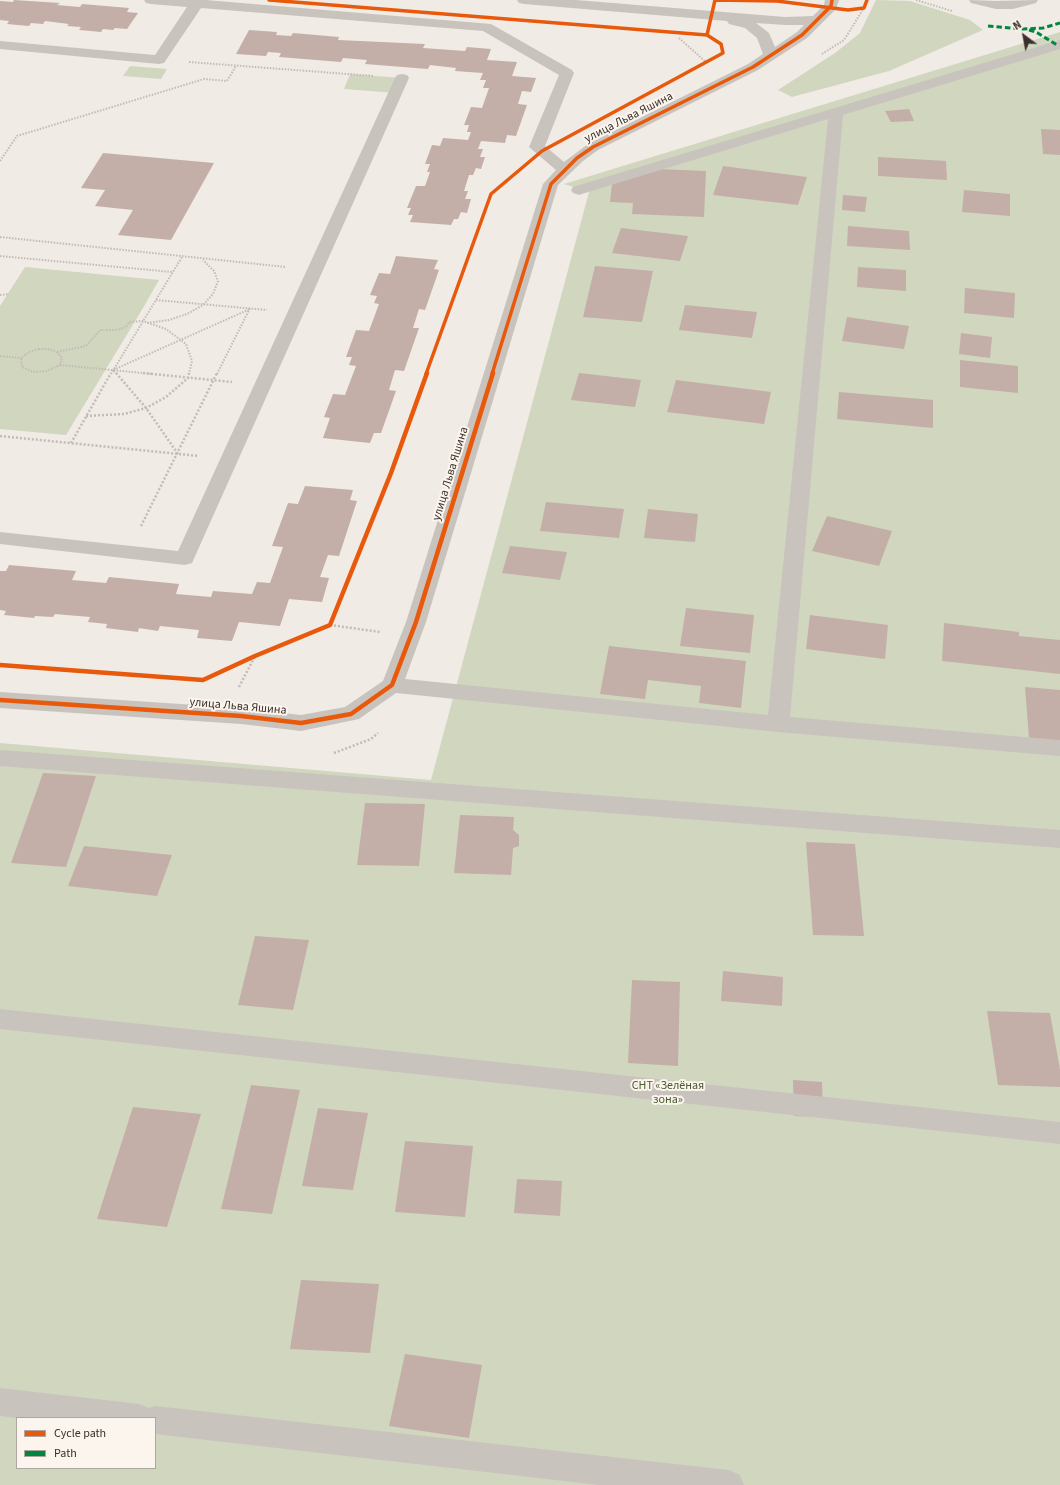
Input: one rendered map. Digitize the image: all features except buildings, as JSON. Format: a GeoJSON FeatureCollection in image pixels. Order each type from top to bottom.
{"type":"FeatureCollection","features":[{"type":"Feature","properties":{"kind":"street"},"geometry":{"type":"LineString","coordinates":[[152,0],[198,2],[486,27],[567,73],[537,147],[565,170]]}},
{"type":"Feature","properties":{"kind":"street"},"geometry":{"type":"LineString","coordinates":[[524,0],[785,20],[826,9]]}},
{"type":"Feature","properties":{"kind":"street"},"geometry":{"type":"LineString","coordinates":[[976,0],[996,5],[1013,5],[1031,0]]}},
{"type":"Feature","properties":{"kind":"street"},"geometry":{"type":"LineString","coordinates":[[0,45],[159,60],[198,2]]}},
{"type":"Feature","properties":{"kind":"street","name":"улица Льва Яшина"},"geometry":{"type":"LineString","coordinates":[[0,700],[241,716],[301,723],[351,714],[392,685],[418,615],[551,184],[577,158],[593,146],[753,67],[770,54],[802,35],[826,9]]}},
{"type":"Feature","properties":{"kind":"street"},"geometry":{"type":"LineString","coordinates":[[712,15],[750,25],[764,36],[770,54]]}},
{"type":"Feature","properties":{"kind":"street"},"geometry":{"type":"LineString","coordinates":[[579,190],[1060,44]]}},
{"type":"Feature","properties":{"kind":"street"},"geometry":{"type":"LineString","coordinates":[[0,538],[185,558],[402,78]]}},
{"type":"Feature","properties":{"kind":"street"},"geometry":{"type":"LineString","coordinates":[[778,724],[836,112]]}},
{"type":"Feature","properties":{"kind":"street"},"geometry":{"type":"LineString","coordinates":[[392,685],[778,724],[1060,748]]}},
{"type":"Feature","properties":{"kind":"street"},"geometry":{"type":"LineString","coordinates":[[0,758],[1060,839]]}},
{"type":"Feature","properties":{"kind":"street"},"geometry":{"type":"LineString","coordinates":[[0,1019],[1060,1133]]}},
{"type":"Feature","properties":{"kind":"street"},"geometry":{"type":"LineString","coordinates":[[0,1402],[130,1417]]}},
{"type":"Feature","properties":{"kind":"street"},"geometry":{"type":"LineString","coordinates":[[156,1420],[730,1485]]}},
{"type":"Feature","properties":{"kind":"path"},"geometry":{"type":"LineString","coordinates":[[826,9],[856,10],[864,8],[867,0]]}},
{"type":"Feature","properties":{"kind":"path"},"geometry":{"type":"LineString","coordinates":[[673,32],[707,35],[712,15]]}},
{"type":"Feature","properties":{"kind":"path"},"geometry":{"type":"LineString","coordinates":[[678,37],[706,62]]}},
{"type":"Feature","properties":{"kind":"path"},"geometry":{"type":"LineString","coordinates":[[699,66],[711,59]]}},
{"type":"Feature","properties":{"kind":"path"},"geometry":{"type":"LineString","coordinates":[[159,60],[402,78]]}},
{"type":"Feature","properties":{"kind":"path"},"geometry":{"type":"LineString","coordinates":[[0,161],[18,136],[204,79],[227,80],[236,66]]}},
{"type":"Feature","properties":{"kind":"path"},"geometry":{"type":"LineString","coordinates":[[0,237],[315,270]]}},
{"type":"Feature","properties":{"kind":"path"},"geometry":{"type":"LineString","coordinates":[[0,256],[172,272]]}},
{"type":"Feature","properties":{"kind":"path"},"geometry":{"type":"LineString","coordinates":[[71,443],[113,370],[182,257]]}},
{"type":"Feature","properties":{"kind":"path"},"geometry":{"type":"LineString","coordinates":[[146,323],[169,320],[181,316],[203,305],[213,294],[218,281],[214,271],[202,259]]}},
{"type":"Feature","properties":{"kind":"path"},"geometry":{"type":"LineString","coordinates":[[0,295],[10,294]]}},
{"type":"Feature","properties":{"kind":"path"},"geometry":{"type":"LineString","coordinates":[[156,300],[296,312]]}},
{"type":"Feature","properties":{"kind":"path"},"geometry":{"type":"LineString","coordinates":[[113,370],[250,308]]}},
{"type":"Feature","properties":{"kind":"path"},"geometry":{"type":"LineString","coordinates":[[127,552],[178,454],[250,308]]}},
{"type":"Feature","properties":{"kind":"path"},"geometry":{"type":"LineString","coordinates":[[0,356],[21,358],[29,352],[39,349],[48,349],[57,352],[86,346],[96,332],[100,330],[117,330],[126,327],[129,322],[143,321],[166,329],[186,344],[192,361],[188,378],[166,397],[146,408],[124,414],[86,416]]}},
{"type":"Feature","properties":{"kind":"path"},"geometry":{"type":"LineString","coordinates":[[57,352],[62,358],[60,365]]}},
{"type":"Feature","properties":{"kind":"path"},"geometry":{"type":"LineString","coordinates":[[21,358],[22,367],[33,372],[47,372],[60,365],[263,386]]}},
{"type":"Feature","properties":{"kind":"path"},"geometry":{"type":"LineString","coordinates":[[113,370],[146,408],[178,454]]}},
{"type":"Feature","properties":{"kind":"path"},"geometry":{"type":"LineString","coordinates":[[0,436],[230,460]]}},
{"type":"Feature","properties":{"kind":"path"},"geometry":{"type":"LineString","coordinates":[[324,628],[330,625],[333,618]]}},
{"type":"Feature","properties":{"kind":"path"},"geometry":{"type":"LineString","coordinates":[[248,659],[262,653]]}},
{"type":"Feature","properties":{"kind":"green space"},"geometry":{"type":"Polygon","coordinates":[[[876,0],[910,1],[970,20],[983,30],[889,71],[792,97],[778,90],[835,53],[860,33],[876,0]]]}},
{"type":"Feature","properties":{"kind":"green space","name":"СНТ «Зелёная зона»"},"geometry":{"type":"Polygon","coordinates":[[[1060,32],[1060,1485],[0,1485],[0,743],[431,780],[589,192],[564,184],[1060,32]]]}},
{"type":"Feature","properties":{"kind":"green space"},"geometry":{"type":"Polygon","coordinates":[[[130,66],[167,69],[161,79],[123,76],[130,66]]]}},
{"type":"Feature","properties":{"kind":"green space"},"geometry":{"type":"Polygon","coordinates":[[[350,74],[402,78],[396,93],[344,89],[350,74]]]}},
{"type":"Feature","properties":{"kind":"green space"},"geometry":{"type":"Polygon","coordinates":[[[25,267],[159,280],[66,435],[0,429],[0,306],[25,267]]]}},
{"type":"Feature","properties":{"kind":"marked path"},"geometry":{"type":"LineString","coordinates":[[988,26],[1023,29],[1043,28],[1060,23]]}},
{"type":"Feature","properties":{"kind":"marked path"},"geometry":{"type":"LineString","coordinates":[[1029,30],[1036,32],[1057,45]]}},
{"type":"Feature","properties":{"kind":"cycle path"},"geometry":{"type":"LineString","coordinates":[[0,665],[203,680],[255,656],[330,625],[391,473],[491,194],[542,151],[723,53],[721,44],[707,35],[269,0]]}},
{"type":"Feature","properties":{"kind":"cycle path"},"geometry":{"type":"LineString","coordinates":[[707,35],[715,0],[777,1],[848,10],[864,8],[867,0]]}},
{"type":"Feature","properties":{"kind":"cycle path"},"geometry":{"type":"LineString","coordinates":[[0,700],[241,716],[301,723],[351,714],[392,685],[416,622],[551,184],[577,158],[593,147],[753,67],[802,35],[831,6],[832,0]]}}]}
